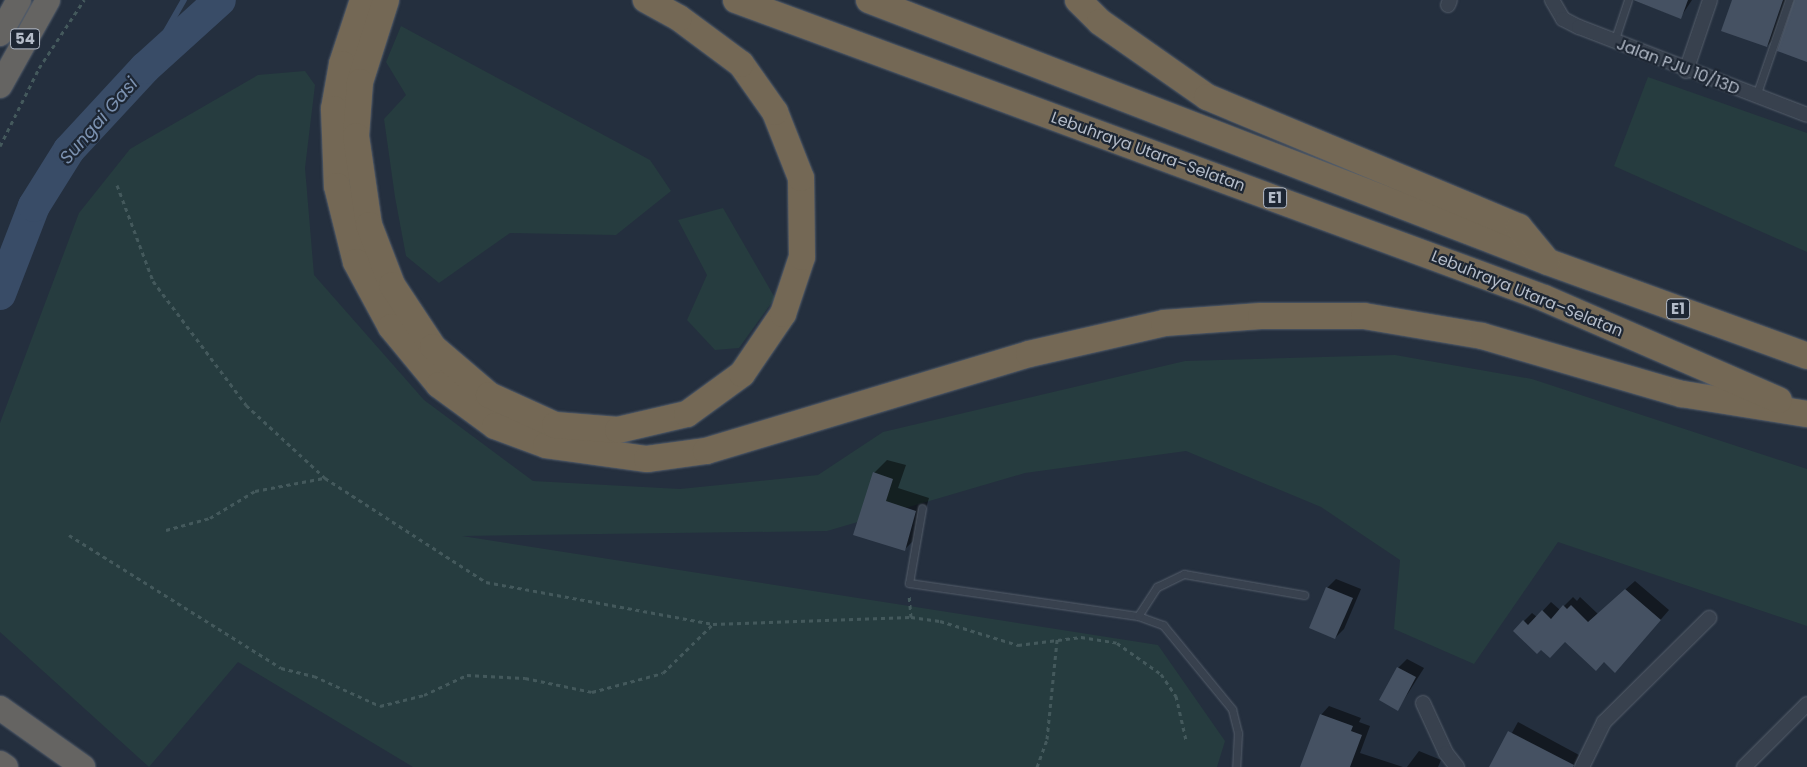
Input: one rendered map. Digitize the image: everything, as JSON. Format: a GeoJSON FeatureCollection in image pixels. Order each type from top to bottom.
{"type":"FeatureCollection","features":[{"type":"Feature","properties":{"kind":"highway","name":"54"},"geometry":{"type":"LineString","coordinates":[[0,86],[48,0]]}},
{"type":"Feature","properties":{"kind":"highway"},"geometry":{"type":"LineString","coordinates":[[363,0],[342,64],[334,109],[337,186],[356,262],[391,327],[433,380],[495,426],[546,446],[647,459],[706,451],[1029,354],[1164,323],[1261,316],[1364,316],[1482,336],[1682,394],[1807,413]]}},
{"type":"Feature","properties":{"kind":"highway"},"geometry":{"type":"LineString","coordinates":[[386,0],[360,82],[356,136],[369,225],[392,285],[434,347],[488,395],[555,426],[618,430],[687,414],[742,374],[783,314],[802,257],[801,178],[775,112],[741,64],[679,18],[646,0]]}},
{"type":"Feature","properties":{"kind":"highway","name":"Lebuhraya Utara–Selatan"},"geometry":{"type":"LineString","coordinates":[[736,0],[1544,298],[1807,413]]}},
{"type":"Feature","properties":{"kind":"highway","name":"E1"},"geometry":{"type":"LineString","coordinates":[[869,0],[1548,262],[1807,356]]}},
{"type":"Feature","properties":{"kind":"highway"},"geometry":{"type":"LineString","coordinates":[[1078,0],[1100,22],[1207,97],[1519,227],[1548,262]]}},
{"type":"Feature","properties":{"kind":"highway","name":"54"},"geometry":{"type":"LineString","coordinates":[[0,34],[12,6]]}},
{"type":"Feature","properties":{"kind":"highway"},"geometry":{"type":"LineString","coordinates":[[0,708],[76,765]]}},
{"type":"Feature","properties":{"kind":"highway"},"geometry":{"type":"LineString","coordinates":[[0,763],[6,767]]}},
{"type":"Feature","properties":{"kind":"street"},"geometry":{"type":"LineString","coordinates":[[1686,71],[1710,0]]}},
{"type":"Feature","properties":{"kind":"street","name":"Jalan PJU 10/13D"},"geometry":{"type":"LineString","coordinates":[[1553,4],[1563,19],[1614,42],[1686,71],[1807,115]]}},
{"type":"Feature","properties":{"kind":"street"},"geometry":{"type":"LineString","coordinates":[[1582,767],[1604,722],[1709,618]]}},
{"type":"Feature","properties":{"kind":"street"},"geometry":{"type":"LineString","coordinates":[[1423,703],[1446,753],[1457,767]]}},
{"type":"Feature","properties":{"kind":"street"},"geometry":{"type":"LineString","coordinates":[[1744,767],[1807,704]]}},
{"type":"Feature","properties":{"kind":"lane"},"geometry":{"type":"LineString","coordinates":[[1614,42],[1628,0]]}},
{"type":"Feature","properties":{"kind":"lane"},"geometry":{"type":"LineString","coordinates":[[1756,96],[1789,0]]}},
{"type":"Feature","properties":{"kind":"lane"},"geometry":{"type":"LineString","coordinates":[[922,508],[909,584],[1138,616],[1163,625],[1232,709],[1238,733],[1236,767]]}},
{"type":"Feature","properties":{"kind":"lane"},"geometry":{"type":"LineString","coordinates":[[1138,616],[1157,587],[1184,574],[1304,595]]}},
{"type":"Feature","properties":{"kind":"path"},"geometry":{"type":"LineString","coordinates":[[0,146],[38,68],[84,0]]}},
{"type":"Feature","properties":{"kind":"path"},"geometry":{"type":"LineString","coordinates":[[118,185],[153,280],[246,405],[325,478],[486,582],[714,624],[911,617],[940,621],[1018,645],[1081,637],[1117,644],[1140,656],[1176,696],[1186,740]]}},
{"type":"Feature","properties":{"kind":"path"},"geometry":{"type":"LineString","coordinates":[[166,530],[210,518],[255,492],[325,478]]}},
{"type":"Feature","properties":{"kind":"path"},"geometry":{"type":"LineString","coordinates":[[69,535],[281,668],[314,676],[380,706],[424,695],[467,674],[525,678],[592,692],[663,673],[714,624]]}},
{"type":"Feature","properties":{"kind":"path"},"geometry":{"type":"LineString","coordinates":[[909,584],[911,617]]}},
{"type":"Feature","properties":{"kind":"path"},"geometry":{"type":"LineString","coordinates":[[1037,767],[1047,739],[1057,640]]}},
{"type":"Feature","properties":{"kind":"green space"},"geometry":{"type":"Polygon","coordinates":[[[401,26],[650,160],[671,191],[616,235],[510,233],[439,283],[406,256],[395,197],[384,119],[406,95],[386,62],[401,26]]]}},
{"type":"Feature","properties":{"kind":"green space"},"geometry":{"type":"Polygon","coordinates":[[[305,71],[315,85],[305,168],[314,275],[424,400],[533,481],[680,489],[818,475],[883,432],[1185,361],[1395,355],[1532,379],[1807,469],[1807,626],[1558,542],[1474,664],[1394,629],[1400,560],[1321,507],[1186,451],[1025,473],[827,531],[462,536],[1158,645],[1225,741],[1217,767],[413,767],[238,662],[149,767],[0,632],[0,423],[79,213],[130,149],[258,75],[305,71]]]}},
{"type":"Feature","properties":{"kind":"green space"},"geometry":{"type":"Polygon","coordinates":[[[1648,77],[1807,133],[1807,252],[1614,166],[1648,77]]]}},
{"type":"Feature","properties":{"kind":"green space"},"geometry":{"type":"Polygon","coordinates":[[[723,208],[775,298],[739,348],[715,350],[687,320],[707,275],[678,220],[723,208]]]}},
{"type":"Feature","properties":{"kind":"building"},"geometry":{"type":"Polygon","coordinates":[[[1633,0],[1688,0],[1681,19],[1633,0]]]}},
{"type":"Feature","properties":{"kind":"building"},"geometry":{"type":"Polygon","coordinates":[[[1732,0],[1783,0],[1767,47],[1721,31],[1732,0]]]}},
{"type":"Feature","properties":{"kind":"building"},"geometry":{"type":"Polygon","coordinates":[[[1794,0],[1807,0],[1807,62],[1777,51],[1794,0]]]}},
{"type":"Feature","properties":{"kind":"building"},"geometry":{"type":"Polygon","coordinates":[[[873,472],[893,479],[886,501],[916,511],[905,551],[853,535],[873,472]]]}},
{"type":"Feature","properties":{"kind":"building"},"geometry":{"type":"Polygon","coordinates":[[[1326,587],[1353,598],[1335,639],[1309,628],[1326,587]]]}},
{"type":"Feature","properties":{"kind":"building"},"geometry":{"type":"Polygon","coordinates":[[[1625,589],[1661,620],[1615,673],[1604,662],[1596,671],[1565,642],[1550,658],[1541,650],[1537,654],[1513,631],[1523,620],[1528,625],[1542,610],[1551,619],[1563,605],[1567,609],[1571,605],[1588,622],[1625,589]]]}},
{"type":"Feature","properties":{"kind":"building"},"geometry":{"type":"Polygon","coordinates":[[[1397,667],[1416,677],[1398,711],[1379,700],[1397,667]]]}},
{"type":"Feature","properties":{"kind":"building"},"geometry":{"type":"Polygon","coordinates":[[[1320,714],[1353,726],[1351,731],[1362,735],[1350,767],[1300,767],[1320,714]]]}},
{"type":"Feature","properties":{"kind":"building"},"geometry":{"type":"Polygon","coordinates":[[[1508,731],[1574,765],[1573,767],[1489,767],[1508,731]]]}},
{"type":"Feature","properties":{"kind":"waterway"},"geometry":{"type":"LineString","coordinates":[[145,68],[184,0]]}},
{"type":"Feature","properties":{"kind":"waterway","name":"Sungai Gasi"},"geometry":{"type":"LineString","coordinates":[[0,294],[34,206],[69,150],[145,68],[220,0]]}}]}
